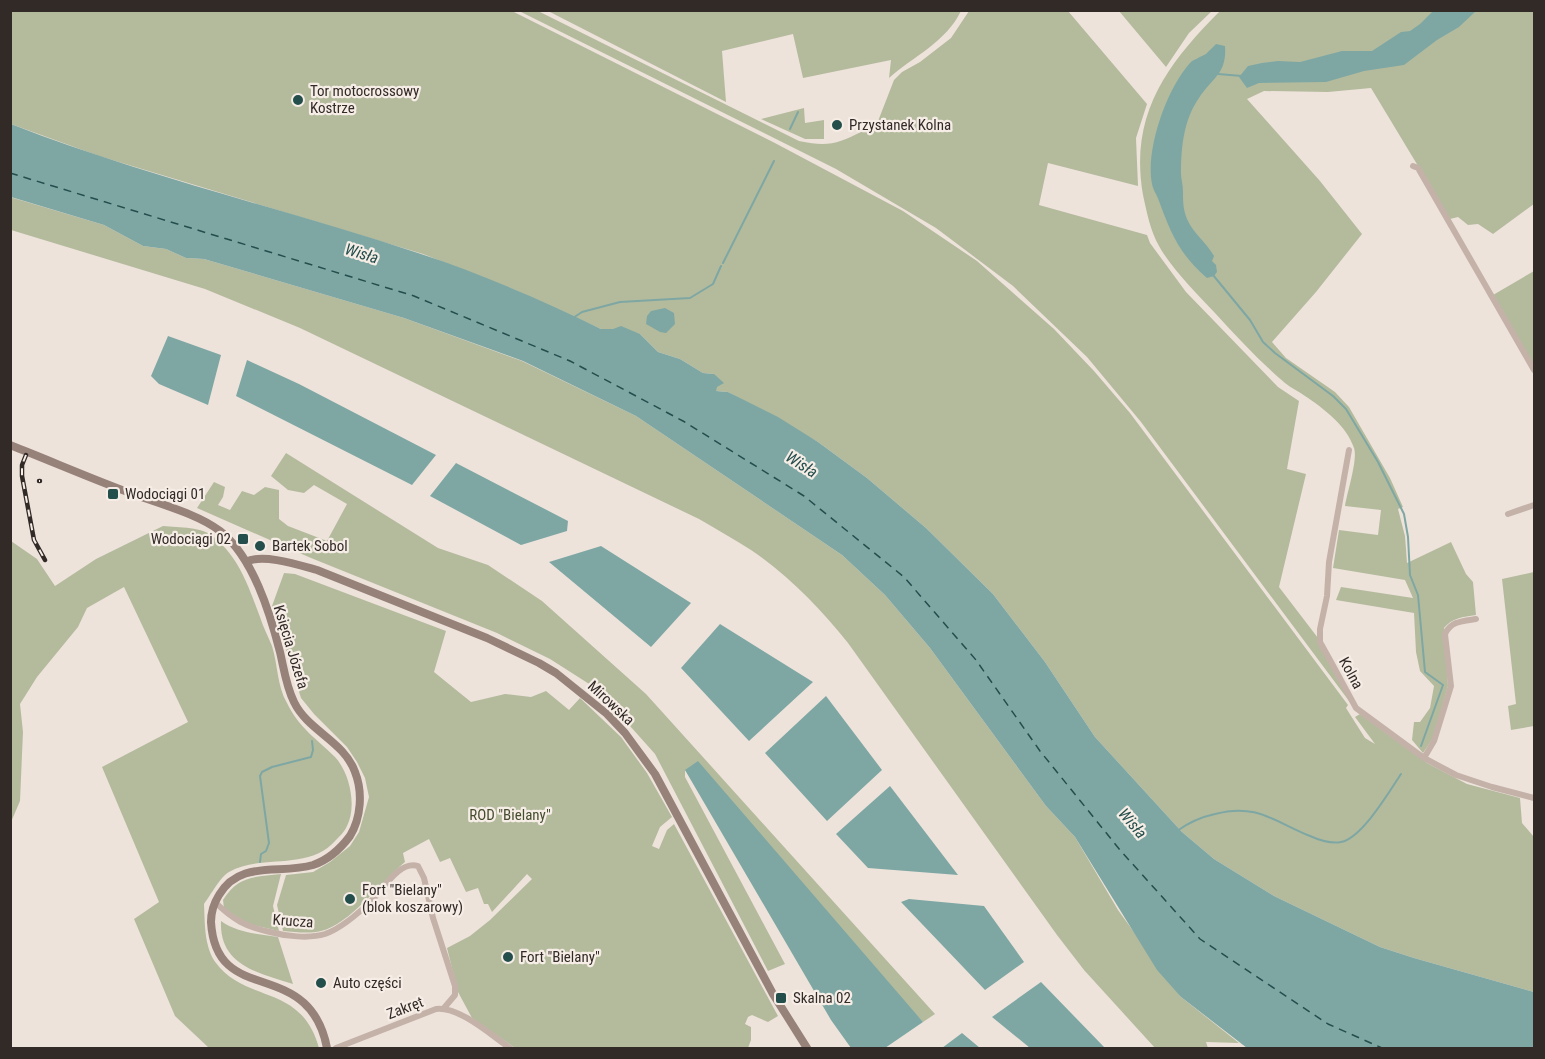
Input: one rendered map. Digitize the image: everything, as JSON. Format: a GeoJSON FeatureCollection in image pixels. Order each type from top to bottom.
{"type":"FeatureCollection","features":[{"type":"Feature","properties":{"kind":"main road","name":"Księcia Józefa"},"geometry":{"type":"LineString","coordinates":[[10,445],[220,531],[246,562],[274,630],[294,704],[312,726],[335,744],[351,764],[360,793],[359,811],[351,835],[330,856],[315,864],[301,868],[247,872],[223,888],[215,902]]}},
{"type":"Feature","properties":{"kind":"main road","name":"Mirowska"},"geometry":{"type":"LineString","coordinates":[[246,562],[261,559],[291,563],[317,570],[487,638],[556,673],[607,714],[625,733],[655,774],[773,994],[807,1048]]}},
{"type":"Feature","properties":{"kind":"main road"},"geometry":{"type":"LineString","coordinates":[[215,902],[212,928],[216,944],[224,959],[244,976],[292,995],[304,1003],[317,1019],[327,1048]]}},
{"type":"Feature","properties":{"kind":"street"},"geometry":{"type":"LineString","coordinates":[[1413,166],[1418,168],[1534,370]]}},
{"type":"Feature","properties":{"kind":"street","name":"Kolna"},"geometry":{"type":"LineString","coordinates":[[1349,450],[1329,562],[1327,596],[1320,629],[1320,642],[1356,708],[1424,758],[1456,775],[1534,798]]}},
{"type":"Feature","properties":{"kind":"street"},"geometry":{"type":"LineString","coordinates":[[1508,514],[1534,505]]}},
{"type":"Feature","properties":{"kind":"street"},"geometry":{"type":"LineString","coordinates":[[1424,758],[1434,741],[1451,686],[1445,634],[1453,623],[1476,618]]}},
{"type":"Feature","properties":{"kind":"street","name":"Krucza"},"geometry":{"type":"LineString","coordinates":[[215,902],[229,916],[252,928],[280,935],[317,936],[335,929],[355,914],[402,869],[410,865],[418,866],[424,878],[454,986],[455,995],[444,1008]]}},
{"type":"Feature","properties":{"kind":"street","name":"Zakręt"},"geometry":{"type":"LineString","coordinates":[[336,1048],[436,1008],[457,1012],[510,1048]]}},
{"type":"Feature","properties":{"kind":"green space"},"geometry":{"type":"Polygon","coordinates":[[[10,11],[512,11],[773,142],[903,211],[977,261],[1054,329],[1094,371],[1130,413],[1348,705],[1346,708],[1365,738],[1375,744],[1355,717],[1360,714],[1427,763],[1467,784],[1520,798],[1522,823],[1534,837],[1534,992],[1380,947],[1274,896],[1214,859],[1182,832],[1095,737],[1045,662],[993,594],[926,528],[867,478],[818,442],[728,392],[716,391],[714,374],[703,373],[680,359],[658,352],[640,334],[601,329],[515,290],[423,254],[99,156],[11,124],[10,11]]]}},
{"type":"Feature","properties":{"kind":"green space"},"geometry":{"type":"Polygon","coordinates":[[[519,11],[538,11],[799,141],[825,144],[846,139],[863,131],[873,134],[894,80],[951,38],[969,11],[1068,11],[1147,104],[1136,138],[1138,186],[1048,163],[1039,205],[1147,235],[1150,243],[1186,292],[1278,387],[1299,401],[1287,469],[1306,474],[1279,587],[1318,638],[1352,705],[1141,422],[1087,357],[1013,286],[936,228],[836,169],[519,11]]]}},
{"type":"Feature","properties":{"kind":"green space"},"geometry":{"type":"Polygon","coordinates":[[[548,11],[961,11],[955,22],[938,40],[889,78],[891,60],[803,78],[793,34],[722,51],[726,102],[548,11]]]}},
{"type":"Feature","properties":{"kind":"green space"},"geometry":{"type":"Polygon","coordinates":[[[1119,11],[1212,11],[1189,33],[1166,67],[1119,11]]]}},
{"type":"Feature","properties":{"kind":"green space"},"geometry":{"type":"Polygon","coordinates":[[[1220,11],[1534,11],[1534,204],[1493,234],[1478,224],[1468,225],[1458,217],[1450,219],[1371,88],[1328,92],[1264,91],[1247,99],[1320,181],[1362,234],[1272,342],[1286,358],[1335,392],[1349,407],[1390,478],[1403,507],[1398,509],[1405,536],[1407,563],[1451,542],[1466,574],[1473,582],[1476,615],[1454,620],[1444,628],[1448,686],[1433,738],[1423,753],[1412,740],[1414,722],[1420,722],[1430,708],[1434,686],[1420,671],[1416,652],[1414,613],[1336,600],[1341,587],[1413,598],[1405,580],[1333,568],[1339,530],[1378,535],[1381,510],[1345,506],[1355,460],[1351,440],[1327,412],[1287,385],[1267,367],[1177,272],[1156,240],[1149,221],[1140,166],[1147,116],[1156,93],[1169,71],[1220,11]]]}},
{"type":"Feature","properties":{"kind":"green space"},"geometry":{"type":"Polygon","coordinates":[[[804,108],[805,123],[824,120],[824,139],[805,139],[761,119],[804,108]]]}},
{"type":"Feature","properties":{"kind":"green space"},"geometry":{"type":"Polygon","coordinates":[[[10,197],[104,225],[143,246],[166,249],[186,258],[204,259],[404,318],[522,361],[636,416],[842,555],[885,595],[930,648],[1046,806],[1075,837],[1118,910],[1181,997],[1239,1043],[1206,1042],[1208,1048],[1155,1048],[1084,970],[1057,935],[848,643],[803,593],[751,550],[699,519],[300,328],[205,289],[11,230],[10,197]]]}},
{"type":"Feature","properties":{"kind":"green space"},"geometry":{"type":"Polygon","coordinates":[[[1534,271],[1534,366],[1493,295],[1534,271]]]}},
{"type":"Feature","properties":{"kind":"green space"},"geometry":{"type":"Polygon","coordinates":[[[286,453],[438,548],[488,565],[542,601],[646,694],[935,1014],[923,1022],[685,770],[685,777],[785,964],[768,971],[655,754],[597,689],[550,659],[497,633],[311,558],[197,508],[214,482],[225,487],[218,505],[230,510],[242,491],[254,495],[265,487],[279,490],[279,519],[288,526],[327,541],[347,504],[314,485],[304,493],[288,490],[271,476],[286,453]]]}},
{"type":"Feature","properties":{"kind":"green space"},"geometry":{"type":"Polygon","coordinates":[[[163,526],[204,531],[224,546],[231,555],[248,585],[272,646],[281,690],[287,703],[303,726],[335,757],[348,781],[352,800],[350,818],[344,832],[325,850],[299,859],[242,866],[226,874],[204,904],[207,942],[216,963],[229,976],[287,1003],[300,1013],[311,1027],[319,1048],[209,1048],[175,1016],[134,919],[159,902],[102,767],[188,722],[124,587],[87,608],[78,627],[37,677],[20,704],[23,732],[20,801],[11,822],[11,541],[37,559],[55,586],[96,559],[163,526]]]}},
{"type":"Feature","properties":{"kind":"green space"},"geometry":{"type":"Polygon","coordinates":[[[1534,572],[1534,726],[1511,730],[1508,706],[1516,704],[1502,579],[1534,572]]]}},
{"type":"Feature","properties":{"kind":"green space","name":"ROD \"Bielany\""},"geometry":{"type":"Polygon","coordinates":[[[284,573],[295,574],[446,631],[434,672],[471,702],[505,694],[531,697],[546,691],[569,710],[580,698],[621,737],[647,773],[672,817],[660,827],[652,846],[659,849],[667,830],[674,824],[778,1016],[768,1022],[752,1015],[748,1017],[745,1024],[751,1027],[751,1040],[748,1048],[515,1048],[472,1018],[458,992],[447,948],[470,936],[490,920],[532,879],[527,874],[492,912],[488,904],[484,904],[478,888],[466,892],[450,858],[440,862],[429,839],[403,853],[405,862],[354,912],[332,927],[316,932],[283,931],[277,905],[286,875],[313,872],[350,846],[359,832],[369,797],[365,778],[347,747],[301,698],[272,606],[284,573]]]}},
{"type":"Feature","properties":{"kind":"green space"},"geometry":{"type":"Polygon","coordinates":[[[281,874],[273,906],[279,931],[249,924],[224,909],[223,900],[241,882],[255,877],[281,874]]]}},
{"type":"Feature","properties":{"kind":"green space"},"geometry":{"type":"Polygon","coordinates":[[[221,921],[241,931],[278,937],[293,984],[243,965],[226,948],[221,921]]]}},
{"type":"Feature","properties":{"kind":"water"},"geometry":{"type":"Polygon","coordinates":[[[1433,11],[1476,11],[1459,27],[1437,40],[1404,65],[1364,71],[1326,82],[1259,83],[1247,88],[1239,77],[1248,66],[1262,63],[1300,62],[1342,51],[1372,51],[1401,32],[1410,31],[1433,11]]]}},
{"type":"Feature","properties":{"kind":"water"},"geometry":{"type":"Polygon","coordinates":[[[1216,44],[1225,46],[1224,63],[1190,115],[1184,134],[1181,163],[1183,205],[1186,215],[1193,229],[1214,256],[1212,261],[1216,265],[1217,272],[1214,276],[1207,278],[1190,261],[1172,234],[1153,186],[1151,170],[1155,137],[1173,88],[1190,63],[1206,54],[1216,44]]]}},
{"type":"Feature","properties":{"kind":"water","name":"Wisła"},"geometry":{"type":"Polygon","coordinates":[[[11,124],[112,160],[370,238],[467,270],[601,329],[621,326],[640,334],[658,352],[680,359],[703,373],[714,374],[724,383],[717,387],[716,391],[728,392],[778,417],[818,442],[867,478],[926,528],[993,594],[1045,662],[1095,737],[1182,832],[1214,859],[1274,896],[1380,947],[1534,992],[1534,1048],[1247,1048],[1181,997],[1157,970],[1075,837],[1046,806],[930,648],[885,595],[842,555],[636,416],[523,361],[404,318],[204,259],[186,258],[166,249],[143,246],[104,225],[11,197],[11,124]]]}},
{"type":"Feature","properties":{"kind":"water"},"geometry":{"type":"Polygon","coordinates":[[[665,308],[674,313],[675,324],[666,333],[646,324],[647,316],[651,311],[665,308]]]}},
{"type":"Feature","properties":{"kind":"water"},"geometry":{"type":"Polygon","coordinates":[[[168,336],[221,355],[208,405],[159,384],[151,376],[168,336]]]}},
{"type":"Feature","properties":{"kind":"water"},"geometry":{"type":"Polygon","coordinates":[[[247,360],[299,384],[436,455],[412,485],[236,396],[247,360]]]}},
{"type":"Feature","properties":{"kind":"water"},"geometry":{"type":"Polygon","coordinates":[[[456,463],[568,521],[567,531],[521,545],[430,496],[456,463]]]}},
{"type":"Feature","properties":{"kind":"water"},"geometry":{"type":"Polygon","coordinates":[[[601,546],[691,603],[651,647],[549,562],[601,546]]]}},
{"type":"Feature","properties":{"kind":"water"},"geometry":{"type":"Polygon","coordinates":[[[720,624],[813,682],[749,741],[681,668],[720,624]]]}},
{"type":"Feature","properties":{"kind":"water"},"geometry":{"type":"Polygon","coordinates":[[[826,696],[882,770],[827,821],[765,753],[826,696]]]}},
{"type":"Feature","properties":{"kind":"water"},"geometry":{"type":"Polygon","coordinates":[[[698,761],[923,1022],[885,1048],[851,1048],[831,1020],[685,770],[698,761]]]}},
{"type":"Feature","properties":{"kind":"water"},"geometry":{"type":"Polygon","coordinates":[[[890,786],[958,875],[868,868],[836,834],[890,786]]]}},
{"type":"Feature","properties":{"kind":"water"},"geometry":{"type":"Polygon","coordinates":[[[909,899],[984,906],[1024,962],[985,990],[901,902],[909,899]]]}},
{"type":"Feature","properties":{"kind":"water"},"geometry":{"type":"Polygon","coordinates":[[[1041,982],[1105,1048],[1030,1048],[992,1017],[1041,982]]]}},
{"type":"Feature","properties":{"kind":"water"},"geometry":{"type":"Polygon","coordinates":[[[962,1033],[980,1048],[942,1048],[962,1033]]]}},
{"type":"Feature","properties":{"kind":"waterway"},"geometry":{"type":"LineString","coordinates":[[1218,74],[1242,76]]}},
{"type":"Feature","properties":{"kind":"waterway"},"geometry":{"type":"LineString","coordinates":[[790,129],[798,112]]}},
{"type":"Feature","properties":{"kind":"waterway"},"geometry":{"type":"LineString","coordinates":[[723,263],[774,161]]}},
{"type":"Feature","properties":{"kind":"waterway"},"geometry":{"type":"LineString","coordinates":[[573,318],[582,312],[620,302],[690,298],[713,284],[721,266]]}},
{"type":"Feature","properties":{"kind":"waterway"},"geometry":{"type":"LineString","coordinates":[[1213,275],[1250,320],[1263,342],[1333,396],[1346,409],[1378,462],[1404,514],[1410,575],[1418,595],[1425,672],[1443,685],[1421,746]]}},
{"type":"Feature","properties":{"kind":"waterway"},"geometry":{"type":"LineString","coordinates":[[260,862],[261,854],[266,851],[269,843],[260,776],[262,772],[272,767],[311,757],[312,741]]}},
{"type":"Feature","properties":{"kind":"waterway"},"geometry":{"type":"LineString","coordinates":[[1177,831],[1205,817],[1230,811],[1242,811],[1264,815],[1321,840],[1341,842],[1349,839],[1366,823],[1401,774]]}},
{"type":"Feature","properties":{"kind":"ferry route"},"geometry":{"type":"LineString","coordinates":[[10,173],[414,296],[570,361],[683,421],[804,496],[904,577],[976,660],[1040,751],[1120,850],[1200,939],[1328,1024],[1382,1048]]}},
{"type":"Feature","properties":{"kind":"railway"},"geometry":{"type":"LineString","coordinates":[[26,455],[22,465],[22,476],[34,540],[45,560]]}},
{"type":"Feature","properties":{"kind":"place","name":"Tor motocrossowy Kostrze"},"geometry":{"type":"Point","coordinates":[298,100]}},
{"type":"Feature","properties":{"kind":"place","name":"Przystanek Kolna"},"geometry":{"type":"Point","coordinates":[837,125]}},
{"type":"Feature","properties":{"kind":"place","name":"Wodociągi 01"},"geometry":{"type":"Point","coordinates":[113,494]}},
{"type":"Feature","properties":{"kind":"place","name":"Wodociągi 02"},"geometry":{"type":"Point","coordinates":[243,539]}},
{"type":"Feature","properties":{"kind":"place","name":"Bartek Sobol"},"geometry":{"type":"Point","coordinates":[260,546]}},
{"type":"Feature","properties":{"kind":"place","name":"Fort \"Bielany\" (blok koszarowy)"},"geometry":{"type":"Point","coordinates":[350,899]}},
{"type":"Feature","properties":{"kind":"place","name":"Fort \"Bielany\""},"geometry":{"type":"Point","coordinates":[508,957]}},
{"type":"Feature","properties":{"kind":"place","name":"Auto części"},"geometry":{"type":"Point","coordinates":[321,983]}},
{"type":"Feature","properties":{"kind":"place","name":"Skalna 02"},"geometry":{"type":"Point","coordinates":[781,998]}}]}
